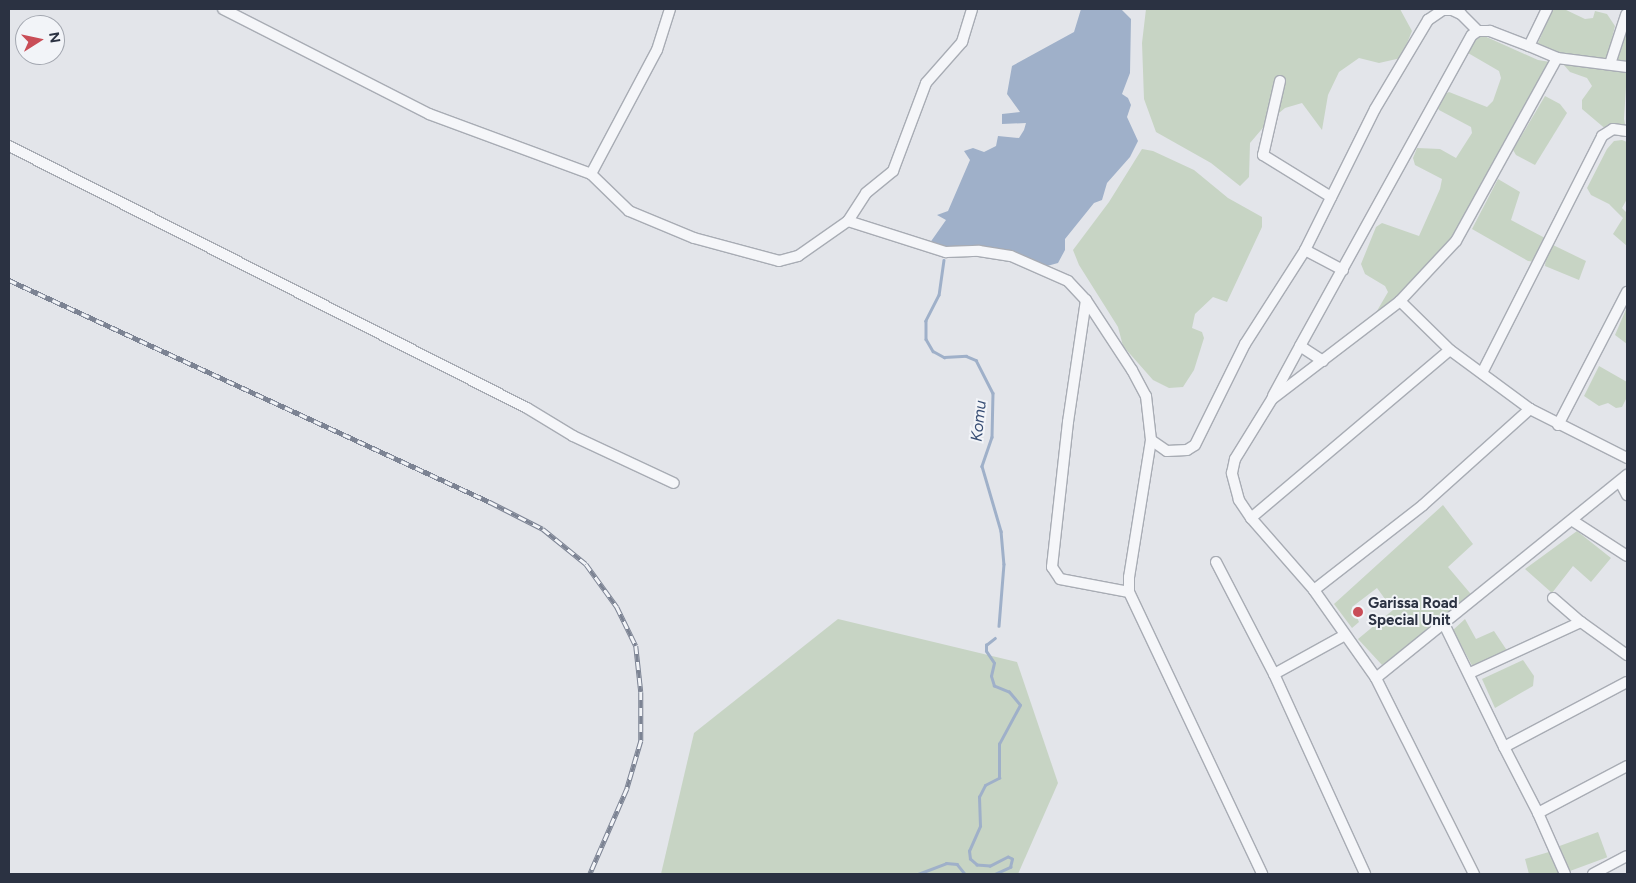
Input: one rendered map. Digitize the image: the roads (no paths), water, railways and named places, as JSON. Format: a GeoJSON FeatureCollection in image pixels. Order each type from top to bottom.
{"type":"FeatureCollection","features":[{"type":"Feature","properties":{"kind":"street"},"geometry":{"type":"LineString","coordinates":[[224,9],[429,114],[591,174],[629,211],[694,238],[778,261],[798,256],[848,221],[866,193],[893,171],[926,83],[962,42],[972,9]]}},
{"type":"Feature","properties":{"kind":"street"},"geometry":{"type":"LineString","coordinates":[[591,174],[657,50],[670,9]]}},
{"type":"Feature","properties":{"kind":"street"},"geometry":{"type":"LineString","coordinates":[[1151,440],[1167,451],[1187,450],[1195,445],[1245,344],[1304,250],[1376,109],[1428,20],[1443,10],[1452,9],[1461,14],[1478,31]]}},
{"type":"Feature","properties":{"kind":"street"},"geometry":{"type":"LineString","coordinates":[[1529,46],[1547,9]]}},
{"type":"Feature","properties":{"kind":"street"},"geometry":{"type":"LineString","coordinates":[[1610,64],[1627,14]]}},
{"type":"Feature","properties":{"kind":"street"},"geometry":{"type":"LineString","coordinates":[[1474,874],[1376,678],[1314,590],[1251,518],[1239,500],[1232,473],[1235,459],[1272,399],[1472,35],[1478,31],[1490,31],[1557,58],[1627,67]]}},
{"type":"Feature","properties":{"kind":"street"},"geometry":{"type":"LineString","coordinates":[[1272,399],[1400,301],[1456,241],[1557,58]]}},
{"type":"Feature","properties":{"kind":"street"},"geometry":{"type":"LineString","coordinates":[[1280,81],[1262,155],[1331,197]]}},
{"type":"Feature","properties":{"kind":"street"},"geometry":{"type":"LineString","coordinates":[[1482,373],[1602,136],[1613,129],[1627,131]]}},
{"type":"Feature","properties":{"kind":"street"},"geometry":{"type":"LineString","coordinates":[[9,146],[527,408],[573,436],[674,483]]}},
{"type":"Feature","properties":{"kind":"street"},"geometry":{"type":"LineString","coordinates":[[848,221],[946,252],[979,251],[1011,256],[1068,281],[1086,300],[1146,396],[1151,440],[1129,576],[1129,592],[1262,874]]}},
{"type":"Feature","properties":{"kind":"street"},"geometry":{"type":"LineString","coordinates":[[1304,250],[1343,270]]}},
{"type":"Feature","properties":{"kind":"street"},"geometry":{"type":"LineString","coordinates":[[1558,425],[1627,292]]}},
{"type":"Feature","properties":{"kind":"street"},"geometry":{"type":"LineString","coordinates":[[1086,300],[1068,422],[1052,568],[1060,579],[1129,592]]}},
{"type":"Feature","properties":{"kind":"street"},"geometry":{"type":"LineString","coordinates":[[1400,301],[1450,350],[1530,409],[1558,425],[1627,458]]}},
{"type":"Feature","properties":{"kind":"street"},"geometry":{"type":"LineString","coordinates":[[1300,346],[1323,361]]}},
{"type":"Feature","properties":{"kind":"street"},"geometry":{"type":"LineString","coordinates":[[1251,518],[1450,350]]}},
{"type":"Feature","properties":{"kind":"street"},"geometry":{"type":"LineString","coordinates":[[1314,590],[1423,505],[1530,409]]}},
{"type":"Feature","properties":{"kind":"street"},"geometry":{"type":"LineString","coordinates":[[1624,478],[1627,495]]}},
{"type":"Feature","properties":{"kind":"street"},"geometry":{"type":"LineString","coordinates":[[1376,678],[1624,478]]}},
{"type":"Feature","properties":{"kind":"street"},"geometry":{"type":"LineString","coordinates":[[1573,521],[1627,556]]}},
{"type":"Feature","properties":{"kind":"street"},"geometry":{"type":"LineString","coordinates":[[1216,562],[1274,674],[1365,874]]}},
{"type":"Feature","properties":{"kind":"street"},"geometry":{"type":"LineString","coordinates":[[1553,598],[1581,622],[1627,655]]}},
{"type":"Feature","properties":{"kind":"street"},"geometry":{"type":"LineString","coordinates":[[1470,673],[1581,622]]}},
{"type":"Feature","properties":{"kind":"street"},"geometry":{"type":"LineString","coordinates":[[1444,624],[1538,812],[1565,874]]}},
{"type":"Feature","properties":{"kind":"street"},"geometry":{"type":"LineString","coordinates":[[1274,674],[1345,635]]}},
{"type":"Feature","properties":{"kind":"street"},"geometry":{"type":"LineString","coordinates":[[1504,747],[1627,682]]}},
{"type":"Feature","properties":{"kind":"street"},"geometry":{"type":"LineString","coordinates":[[1538,812],[1627,766]]}},
{"type":"Feature","properties":{"kind":"street"},"geometry":{"type":"LineString","coordinates":[[1593,874],[1627,856]]}},
{"type":"Feature","properties":{"kind":"water"},"geometry":{"type":"Polygon","coordinates":[[[1081,9],[1121,9],[1131,19],[1130,73],[1122,94],[1128,98],[1131,105],[1127,117],[1138,141],[1130,157],[1107,183],[1102,200],[1094,203],[1065,239],[1065,250],[1058,263],[1047,266],[927,247],[946,220],[937,215],[948,211],[970,160],[964,151],[973,148],[984,152],[996,146],[998,136],[1019,138],[1024,130],[1026,123],[1002,124],[1002,114],[1020,112],[1007,94],[1012,66],[1074,32],[1081,9]]]}},
{"type":"Feature","properties":{"kind":"waterway","name":"Komu"},"geometry":{"type":"LineString","coordinates":[[944,260],[939,295],[926,321],[926,339],[933,351],[944,357],[966,356],[976,360],[993,393],[992,437],[982,466],[1001,531],[1004,564],[999,626]]}},
{"type":"Feature","properties":{"kind":"waterway","name":"Komu"},"geometry":{"type":"LineString","coordinates":[[995,638],[986,645],[986,651],[994,663],[991,676],[994,686],[1009,692],[1020,705],[999,744],[999,778],[985,785],[979,797],[980,826],[969,851],[970,859],[977,865],[990,866],[1008,857],[1012,859],[1010,867],[995,874]]}},
{"type":"Feature","properties":{"kind":"waterway","name":"Komu"},"geometry":{"type":"LineString","coordinates":[[918,874],[946,863],[957,864],[965,874]]}},
{"type":"Feature","properties":{"kind":"waterway","name":"Komu"},"geometry":{"type":"LineString","coordinates":[[979,874],[987,874]]}},
{"type":"Feature","properties":{"kind":"railway"},"geometry":{"type":"LineString","coordinates":[[9,280],[490,502],[543,529],[586,564],[617,607],[636,646],[641,692],[641,741],[627,789],[590,874]]}},
{"type":"Feature","properties":{"kind":"place","name":"Garissa Road Special Unit"},"geometry":{"type":"Point","coordinates":[1358,612]}}]}
